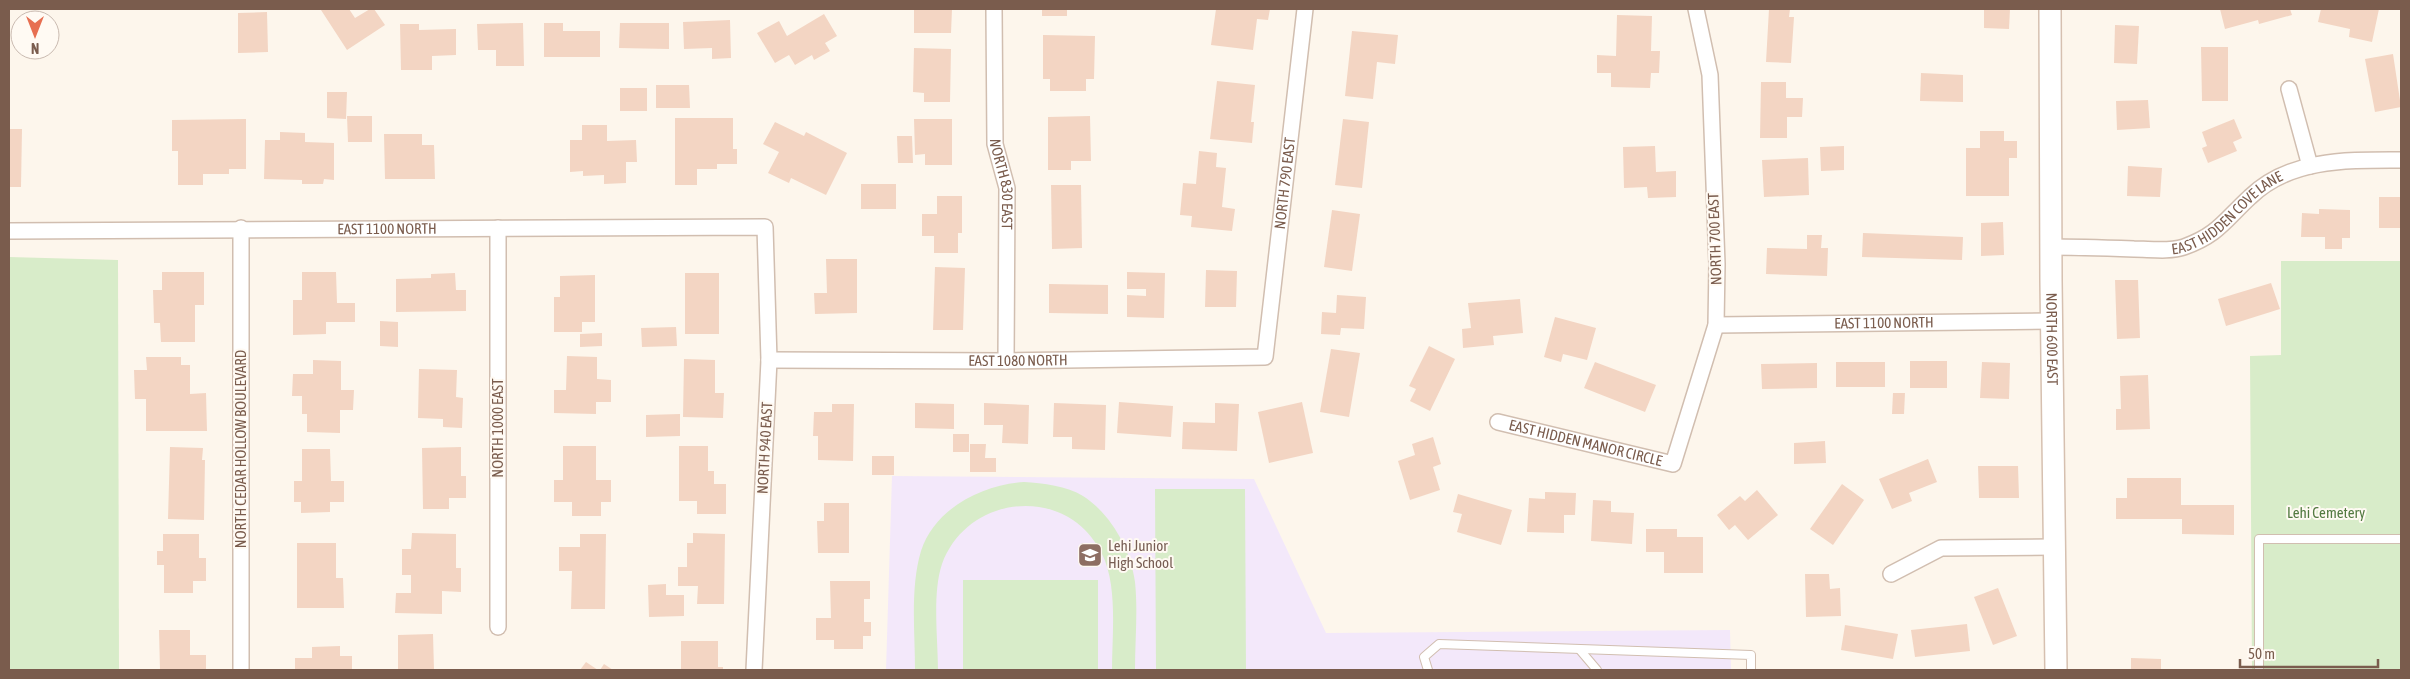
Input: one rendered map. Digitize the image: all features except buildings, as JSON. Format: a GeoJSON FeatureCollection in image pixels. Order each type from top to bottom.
{"type":"FeatureCollection","features":[{"type":"Feature","properties":{"kind":"street","name":"NORTH 830 EAST"},"geometry":{"type":"LineString","coordinates":[[994,9],[995,144],[1007,188],[1006,361]]}},
{"type":"Feature","properties":{"kind":"street","name":"NORTH 790 EAST"},"geometry":{"type":"LineString","coordinates":[[1265,357],[1305,9]]}},
{"type":"Feature","properties":{"kind":"street","name":"NORTH 700 EAST"},"geometry":{"type":"LineString","coordinates":[[1674,464],[1716,325],[1717,264],[1710,75],[1696,9]]}},
{"type":"Feature","properties":{"kind":"street","name":"NORTH 600 EAST"},"geometry":{"type":"LineString","coordinates":[[2050,9],[2050,247],[2056,670]]}},
{"type":"Feature","properties":{"kind":"street"},"geometry":{"type":"LineString","coordinates":[[2288,90],[2310,166]]}},
{"type":"Feature","properties":{"kind":"street","name":"EAST HIDDEN COVE LANE"},"geometry":{"type":"LineString","coordinates":[[2050,247],[2155,250],[2181,248],[2205,238],[2225,224],[2250,196],[2278,176],[2310,166],[2350,160],[2401,160]]}},
{"type":"Feature","properties":{"kind":"street","name":"EAST 1100 NORTH"},"geometry":{"type":"LineString","coordinates":[[9,231],[765,226]]}},
{"type":"Feature","properties":{"kind":"street","name":"NORTH 940 EAST"},"geometry":{"type":"LineString","coordinates":[[754,670],[769,360],[765,226]]}},
{"type":"Feature","properties":{"kind":"street","name":"NORTH CEDAR HOLLOW BOULEVARD"},"geometry":{"type":"LineString","coordinates":[[241,228],[241,670]]}},
{"type":"Feature","properties":{"kind":"street","name":"NORTH 1000 EAST"},"geometry":{"type":"LineString","coordinates":[[498,228],[498,627]]}},
{"type":"Feature","properties":{"kind":"street","name":"EAST 1100 NORTH"},"geometry":{"type":"LineString","coordinates":[[1716,325],[2051,321]]}},
{"type":"Feature","properties":{"kind":"street","name":"EAST 1080 NORTH"},"geometry":{"type":"LineString","coordinates":[[769,360],[1006,361],[1265,357]]}},
{"type":"Feature","properties":{"kind":"street","name":"EAST HIDDEN MANOR CIRCLE"},"geometry":{"type":"LineString","coordinates":[[1498,422],[1674,464]]}},
{"type":"Feature","properties":{"kind":"street"},"geometry":{"type":"LineString","coordinates":[[1891,574],[1941,548],[2053,547]]}},
{"type":"Feature","properties":{"kind":"lane"},"geometry":{"type":"LineString","coordinates":[[2259,670],[2260,539],[2401,539]]}},
{"type":"Feature","properties":{"kind":"lane"},"geometry":{"type":"LineString","coordinates":[[1428,670],[1424,657],[1439,644],[1751,656],[1751,670]]}},
{"type":"Feature","properties":{"kind":"lane"},"geometry":{"type":"LineString","coordinates":[[1580,650],[1597,670]]}},
{"type":"Feature","properties":{"kind":"shaded area","name":"Lehi Junior High School"},"geometry":{"type":"Polygon","coordinates":[[[892,476],[1254,479],[1326,633],[1730,630],[1731,670],[886,670],[892,476]]]}},
{"type":"Feature","properties":{"kind":"green space"},"geometry":{"type":"Polygon","coordinates":[[[9,257],[118,260],[119,670],[9,670],[9,257]]]}},
{"type":"Feature","properties":{"kind":"green space","name":"Lehi Cemetery"},"geometry":{"type":"Polygon","coordinates":[[[2281,261],[2401,261],[2401,670],[2252,670],[2250,356],[2281,355],[2281,261]]]}},
{"type":"Feature","properties":{"kind":"green space"},"geometry":{"type":"Polygon","coordinates":[[[1024,482],[1062,487],[1083,496],[1102,513],[1118,534],[1129,558],[1135,582],[1135,670],[1112,670],[1113,611],[1110,581],[1102,554],[1086,531],[1066,516],[1043,508],[1019,506],[995,511],[973,523],[955,540],[942,564],[937,589],[938,670],[915,670],[915,580],[921,551],[928,536],[937,522],[962,502],[992,488],[1024,482]]]}},
{"type":"Feature","properties":{"kind":"green space"},"geometry":{"type":"Polygon","coordinates":[[[1155,489],[1245,489],[1246,670],[1156,670],[1155,489]]]}},
{"type":"Feature","properties":{"kind":"green space"},"geometry":{"type":"Polygon","coordinates":[[[963,580],[1098,580],[1098,670],[963,670],[963,580]]]}},
{"type":"Feature","properties":{"kind":"place","name":"Lehi Junior High School"},"geometry":{"type":"Point","coordinates":[1090,555]}}]}
